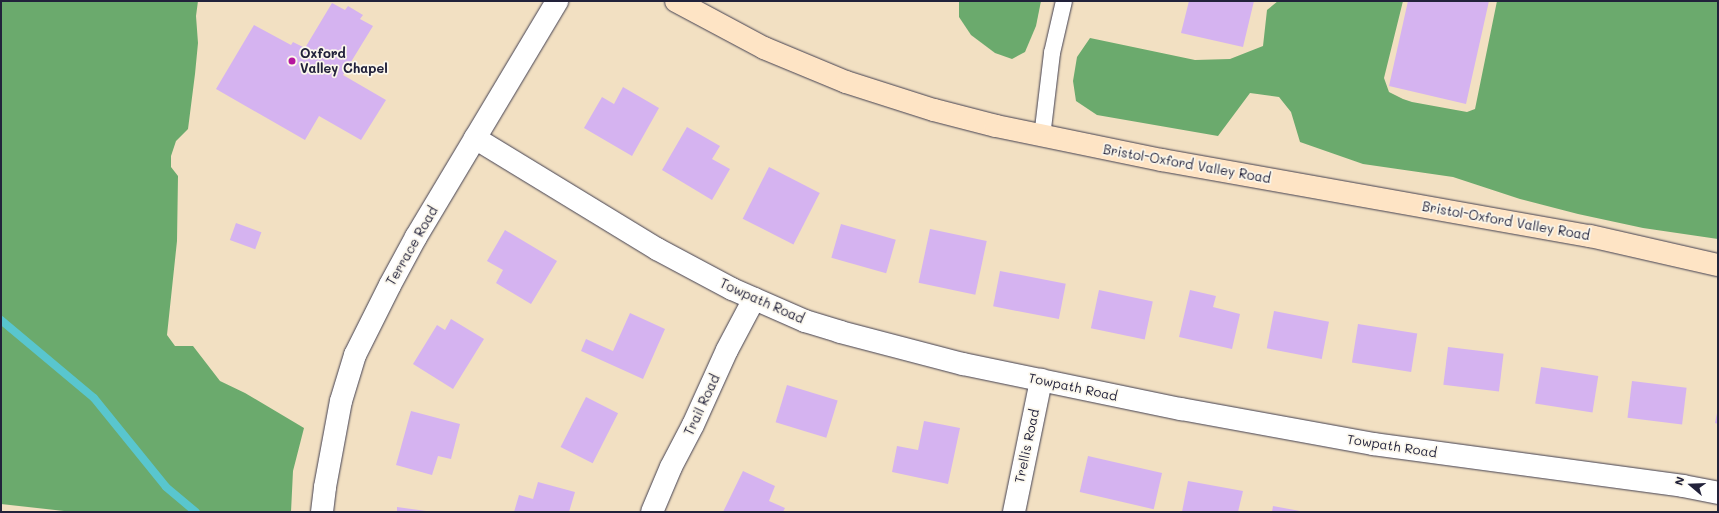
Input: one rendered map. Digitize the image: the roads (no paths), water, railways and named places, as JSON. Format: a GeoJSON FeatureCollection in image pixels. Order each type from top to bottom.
{"type":"FeatureCollection","features":[{"type":"Feature","properties":{"kind":"main road","name":"Bristol-Oxford Valley Road"},"geometry":{"type":"LineString","coordinates":[[676,1],[764,48],[846,82],[934,110],[1042,136],[1170,161],[1590,236],[1718,265]]}},
{"type":"Feature","properties":{"kind":"street","name":"Terrace Road"},"geometry":{"type":"LineString","coordinates":[[322,512],[325,487],[341,401],[355,355],[397,271],[557,1]]}},
{"type":"Feature","properties":{"kind":"street","name":"Towpath Road"},"geometry":{"type":"LineString","coordinates":[[475,138],[657,249],[754,299],[805,321],[840,332],[963,364],[1181,409],[1372,444],[1683,486],[1718,493]]}},
{"type":"Feature","properties":{"kind":"street","name":"Trail Road"},"geometry":{"type":"LineString","coordinates":[[652,512],[671,466],[693,425],[727,350],[754,299]]}},
{"type":"Feature","properties":{"kind":"street","name":"Trellis Road"},"geometry":{"type":"LineString","coordinates":[[1014,512],[1041,380]]}},
{"type":"Feature","properties":{"kind":"lane"},"geometry":{"type":"LineString","coordinates":[[1042,136],[1052,53],[1064,1]]}},
{"type":"Feature","properties":{"kind":"waterway"},"geometry":{"type":"LineString","coordinates":[[1,320],[94,398],[166,487],[196,512]]}},
{"type":"Feature","properties":{"kind":"place","name":"Oxford Valley Chapel"},"geometry":{"type":"Point","coordinates":[292,61]}}]}
